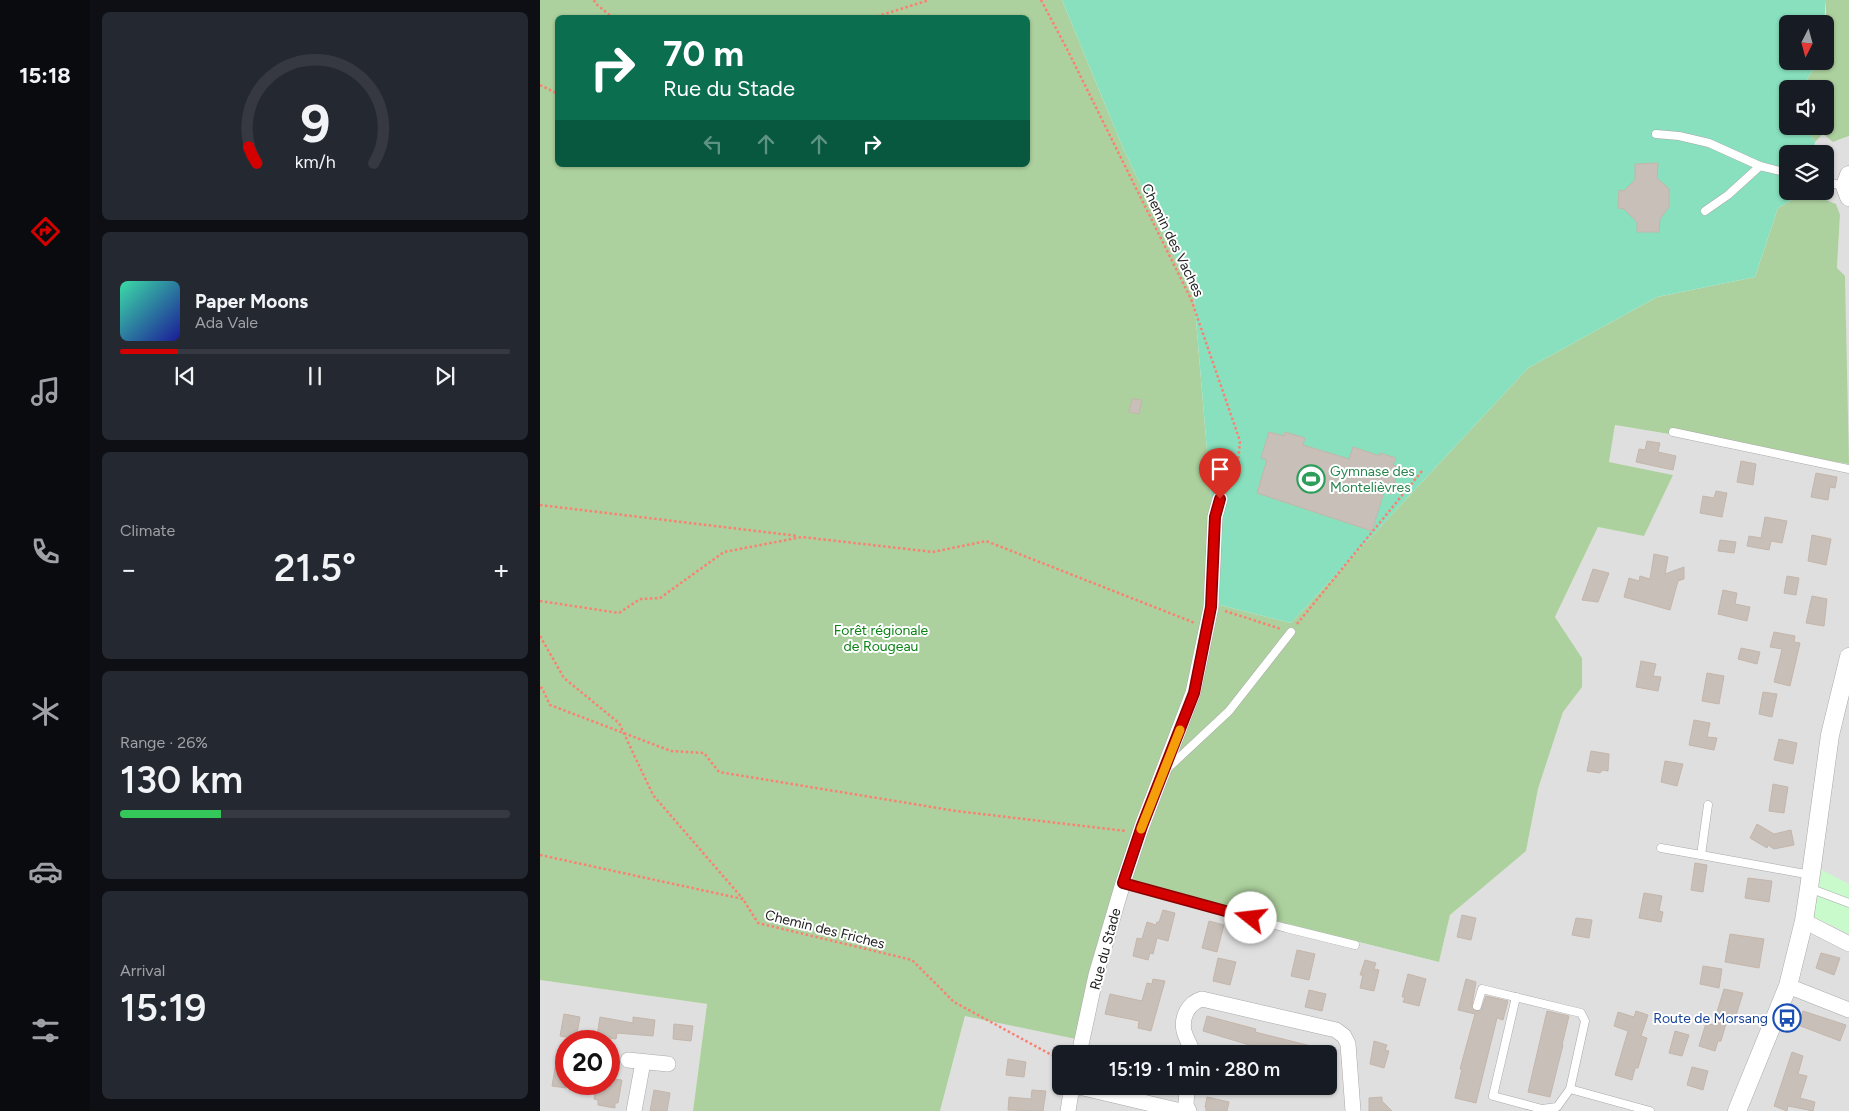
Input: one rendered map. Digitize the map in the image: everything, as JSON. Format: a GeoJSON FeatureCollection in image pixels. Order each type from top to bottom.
{"type":"FeatureCollection","features":[{"type":"Feature","properties":{"kind":"street","name":"Rue du Stade"},"geometry":{"type":"LineString","coordinates":[[1081,1045],[1096,975],[1123,883],[1140,832],[1194,693],[1211,607],[1215,517],[1220,499]]}},
{"type":"Feature","properties":{"kind":"street"},"geometry":{"type":"LineString","coordinates":[[1737,1111],[1788,986],[1804,921],[1826,758],[1848,664]]}},
{"type":"Feature","properties":{"kind":"street"},"geometry":{"type":"LineString","coordinates":[[1804,921],[1849,944]]}},
{"type":"Feature","properties":{"kind":"street"},"geometry":{"type":"LineString","coordinates":[[1788,986],[1849,1010]]}},
{"type":"Feature","properties":{"kind":"street"},"geometry":{"type":"LineString","coordinates":[[1189,1045],[1184,1029],[1184,1020],[1187,1010],[1193,1002],[1202,999],[1336,1030],[1344,1036],[1348,1044],[1353,1111]]}},
{"type":"Feature","properties":{"kind":"street"},"geometry":{"type":"LineString","coordinates":[[628,1060],[668,1064]]}},
{"type":"Feature","properties":{"kind":"street"},"geometry":{"type":"LineString","coordinates":[[634,1111],[643,1062]]}},
{"type":"Feature","properties":{"kind":"street"},"geometry":{"type":"LineString","coordinates":[[1068,1111],[1072,1095]]}},
{"type":"Feature","properties":{"kind":"street"},"geometry":{"type":"LineString","coordinates":[[1113,1095],[1181,1111]]}},
{"type":"Feature","properties":{"kind":"street"},"geometry":{"type":"LineString","coordinates":[[1187,1095],[1186,1105],[1189,1111]]}},
{"type":"Feature","properties":{"kind":"lane"},"geometry":{"type":"LineString","coordinates":[[1656,134],[1678,136],[1709,143],[1760,166],[1779,171]]}},
{"type":"Feature","properties":{"kind":"lane"},"geometry":{"type":"LineString","coordinates":[[1705,211],[1728,195],[1760,166]]}},
{"type":"Feature","properties":{"kind":"lane"},"geometry":{"type":"LineString","coordinates":[[1834,184],[1848,186]]}},
{"type":"Feature","properties":{"kind":"lane"},"geometry":{"type":"LineString","coordinates":[[1673,432],[1849,469]]}},
{"type":"Feature","properties":{"kind":"lane"},"geometry":{"type":"LineString","coordinates":[[1164,772],[1229,710],[1291,632]]}},
{"type":"Feature","properties":{"kind":"lane"},"geometry":{"type":"LineString","coordinates":[[1701,855],[1708,806]]}},
{"type":"Feature","properties":{"kind":"lane"},"geometry":{"type":"LineString","coordinates":[[1661,848],[1701,855],[1810,882],[1849,902]]}},
{"type":"Feature","properties":{"kind":"lane"},"geometry":{"type":"LineString","coordinates":[[1123,883],[1355,945]]}},
{"type":"Feature","properties":{"kind":"lane"},"geometry":{"type":"LineString","coordinates":[[1477,1006],[1482,988],[1581,1013],[1585,1021],[1570,1089],[1557,1108],[1542,1109],[1493,1096],[1516,997]]}},
{"type":"Feature","properties":{"kind":"lane"},"geometry":{"type":"LineString","coordinates":[[1570,1089],[1650,1111]]}},
{"type":"Feature","properties":{"kind":"path"},"geometry":{"type":"LineString","coordinates":[[594,0],[609,15]]}},
{"type":"Feature","properties":{"kind":"path"},"geometry":{"type":"LineString","coordinates":[[882,15],[930,0]]}},
{"type":"Feature","properties":{"kind":"path","name":"Chemin des Vaches"},"geometry":{"type":"LineString","coordinates":[[1041,0],[1191,299],[1240,442],[1238,462],[1220,499]]}},
{"type":"Feature","properties":{"kind":"path"},"geometry":{"type":"LineString","coordinates":[[540,85],[555,92]]}},
{"type":"Feature","properties":{"kind":"path"},"geometry":{"type":"LineString","coordinates":[[1211,607],[1291,632],[1422,471]]}},
{"type":"Feature","properties":{"kind":"path"},"geometry":{"type":"LineString","coordinates":[[540,505],[934,552],[986,541],[1207,627]]}},
{"type":"Feature","properties":{"kind":"path"},"geometry":{"type":"LineString","coordinates":[[540,600],[619,613],[640,599],[660,598],[724,552],[802,537]]}},
{"type":"Feature","properties":{"kind":"path"},"geometry":{"type":"LineString","coordinates":[[540,636],[564,678],[619,723],[623,731]]}},
{"type":"Feature","properties":{"kind":"path"},"geometry":{"type":"LineString","coordinates":[[540,688],[542,688],[550,705],[623,731],[671,751],[704,753],[719,772],[956,811],[1140,832]]}},
{"type":"Feature","properties":{"kind":"path","name":"Chemin des Friches"},"geometry":{"type":"LineString","coordinates":[[623,731],[652,795],[743,898],[758,923],[912,960],[954,1002],[1052,1055]]}},
{"type":"Feature","properties":{"kind":"path"},"geometry":{"type":"LineString","coordinates":[[540,855],[743,898]]}},
{"type":"Feature","properties":{"kind":"shaded area"},"geometry":{"type":"Polygon","coordinates":[[[1822,135],[1837,141],[1849,136],[1849,464],[1837,268],[1840,215],[1824,200],[1834,200],[1834,145],[1814,145],[1822,135]]]}},
{"type":"Feature","properties":{"kind":"shaded area"},"geometry":{"type":"Polygon","coordinates":[[[1615,425],[1849,464],[1849,1111],[940,1111],[965,1016],[1126,878],[1287,924],[1439,962],[1450,915],[1526,850],[1538,789],[1563,711],[1582,687],[1582,658],[1555,617],[1598,527],[1644,535],[1672,475],[1609,462],[1615,425]]]}},
{"type":"Feature","properties":{"kind":"shaded area"},"geometry":{"type":"Polygon","coordinates":[[[540,980],[707,1004],[693,1111],[540,1111],[540,980]]]}},
{"type":"Feature","properties":{"kind":"green space","name":"Forêt régionale de Rougeau"},"geometry":{"type":"Polygon","coordinates":[[[540,0],[1062,0],[1123,148],[1194,296],[1220,605],[1291,623],[1528,368],[1657,297],[1755,277],[1778,208],[1790,200],[1826,200],[1836,204],[1840,215],[1837,268],[1845,276],[1849,464],[1615,425],[1609,462],[1673,475],[1644,536],[1598,527],[1555,617],[1582,658],[1582,687],[1563,712],[1538,789],[1526,851],[1450,915],[1439,962],[1287,924],[1126,878],[1076,1039],[965,1016],[940,1111],[693,1111],[707,1004],[540,980],[540,0]]]}},
{"type":"Feature","properties":{"kind":"green space"},"geometry":{"type":"Polygon","coordinates":[[[1062,0],[1826,0],[1825,15],[1779,15],[1779,70],[1814,70],[1807,80],[1779,80],[1779,135],[1810,135],[1815,142],[1814,145],[1779,145],[1779,200],[1790,200],[1778,208],[1755,277],[1657,297],[1528,368],[1291,623],[1220,605],[1194,296],[1123,148],[1062,0]]]}},
{"type":"Feature","properties":{"kind":"green space"},"geometry":{"type":"Polygon","coordinates":[[[1826,0],[1849,0],[1849,136],[1833,142],[1824,135],[1834,135],[1834,80],[1807,80],[1814,70],[1834,70],[1834,15],[1826,15],[1826,0]]]}},
{"type":"Feature","properties":{"kind":"green space"},"geometry":{"type":"Polygon","coordinates":[[[1810,135],[1822,135],[1815,142],[1810,135]]]}},
{"type":"Feature","properties":{"kind":"green space"},"geometry":{"type":"Polygon","coordinates":[[[1822,870],[1849,884],[1849,934],[1812,916],[1822,870]]]}},
{"type":"Feature","properties":{"kind":"building"},"geometry":{"type":"Polygon","coordinates":[[[1658,163],[1657,178],[1669,189],[1669,207],[1660,219],[1659,232],[1637,232],[1637,222],[1624,209],[1618,208],[1619,190],[1624,191],[1635,180],[1635,164],[1658,163]]]}},
{"type":"Feature","properties":{"kind":"building"},"geometry":{"type":"Polygon","coordinates":[[[1132,399],[1142,400],[1139,414],[1129,412],[1132,399]]]}},
{"type":"Feature","properties":{"kind":"building","name":"Gymnase des Montelièvres"},"geometry":{"type":"Polygon","coordinates":[[[1269,432],[1284,436],[1285,432],[1305,438],[1303,445],[1349,459],[1353,447],[1380,456],[1380,453],[1396,458],[1393,465],[1399,467],[1391,494],[1384,492],[1372,531],[1257,493],[1267,460],[1261,458],[1269,432]]]}},
{"type":"Feature","properties":{"kind":"building"},"geometry":{"type":"Polygon","coordinates":[[[1647,441],[1660,443],[1658,452],[1676,456],[1673,470],[1636,462],[1639,449],[1645,450],[1647,441]]]}},
{"type":"Feature","properties":{"kind":"building"},"geometry":{"type":"Polygon","coordinates":[[[1741,461],[1756,464],[1753,485],[1737,482],[1741,461]]]}},
{"type":"Feature","properties":{"kind":"building"},"geometry":{"type":"Polygon","coordinates":[[[1816,473],[1837,477],[1835,488],[1830,487],[1828,500],[1811,497],[1816,473]]]}},
{"type":"Feature","properties":{"kind":"building"},"geometry":{"type":"Polygon","coordinates":[[[1716,491],[1727,493],[1722,517],[1700,513],[1703,496],[1714,498],[1716,491]]]}},
{"type":"Feature","properties":{"kind":"building"},"geometry":{"type":"Polygon","coordinates":[[[1765,517],[1787,521],[1782,543],[1771,541],[1769,550],[1747,546],[1749,536],[1761,538],[1765,517]]]}},
{"type":"Feature","properties":{"kind":"building"},"geometry":{"type":"Polygon","coordinates":[[[1812,535],[1831,539],[1826,565],[1808,561],[1812,535]]]}},
{"type":"Feature","properties":{"kind":"building"},"geometry":{"type":"Polygon","coordinates":[[[1720,540],[1736,542],[1734,553],[1718,551],[1720,540]]]}},
{"type":"Feature","properties":{"kind":"building"},"geometry":{"type":"Polygon","coordinates":[[[1654,554],[1668,557],[1665,574],[1684,567],[1684,579],[1678,581],[1670,610],[1624,597],[1629,578],[1639,581],[1640,576],[1650,579],[1654,554]]]}},
{"type":"Feature","properties":{"kind":"building"},"geometry":{"type":"Polygon","coordinates":[[[1593,569],[1609,573],[1598,602],[1582,600],[1593,569]]]}},
{"type":"Feature","properties":{"kind":"building"},"geometry":{"type":"Polygon","coordinates":[[[1787,576],[1799,578],[1796,595],[1784,593],[1787,576]]]}},
{"type":"Feature","properties":{"kind":"building"},"geometry":{"type":"Polygon","coordinates":[[[1723,590],[1737,593],[1735,604],[1750,607],[1747,621],[1718,614],[1723,590]]]}},
{"type":"Feature","properties":{"kind":"building"},"geometry":{"type":"Polygon","coordinates":[[[1812,596],[1827,599],[1824,626],[1806,623],[1812,596]]]}},
{"type":"Feature","properties":{"kind":"building"},"geometry":{"type":"Polygon","coordinates":[[[1774,632],[1795,636],[1794,642],[1800,643],[1790,686],[1774,682],[1782,649],[1770,647],[1774,632]]]}},
{"type":"Feature","properties":{"kind":"building"},"geometry":{"type":"Polygon","coordinates":[[[1741,648],[1760,652],[1757,664],[1738,659],[1741,648]]]}},
{"type":"Feature","properties":{"kind":"building"},"geometry":{"type":"Polygon","coordinates":[[[1641,661],[1656,664],[1653,676],[1661,677],[1658,691],[1636,687],[1641,661]]]}},
{"type":"Feature","properties":{"kind":"building"},"geometry":{"type":"Polygon","coordinates":[[[1707,673],[1724,676],[1719,704],[1702,701],[1707,673]]]}},
{"type":"Feature","properties":{"kind":"building"},"geometry":{"type":"Polygon","coordinates":[[[1763,692],[1777,694],[1772,717],[1759,714],[1763,692]]]}},
{"type":"Feature","properties":{"kind":"building"},"geometry":{"type":"Polygon","coordinates":[[[1694,720],[1710,723],[1707,737],[1717,738],[1714,750],[1689,745],[1694,720]]]}},
{"type":"Feature","properties":{"kind":"building"},"geometry":{"type":"Polygon","coordinates":[[[1779,739],[1797,743],[1793,764],[1774,760],[1779,739]]]}},
{"type":"Feature","properties":{"kind":"building"},"geometry":{"type":"Polygon","coordinates":[[[1591,751],[1609,754],[1608,771],[1603,770],[1600,773],[1587,771],[1591,751]]]}},
{"type":"Feature","properties":{"kind":"building"},"geometry":{"type":"Polygon","coordinates":[[[1665,761],[1683,764],[1677,786],[1661,782],[1665,761]]]}},
{"type":"Feature","properties":{"kind":"building"},"geometry":{"type":"Polygon","coordinates":[[[1773,784],[1788,787],[1784,813],[1769,811],[1773,784]]]}},
{"type":"Feature","properties":{"kind":"building"},"geometry":{"type":"Polygon","coordinates":[[[1757,824],[1774,834],[1791,830],[1794,845],[1774,849],[1768,845],[1767,848],[1750,838],[1757,824]]]}},
{"type":"Feature","properties":{"kind":"building"},"geometry":{"type":"Polygon","coordinates":[[[1695,863],[1707,865],[1703,892],[1691,890],[1695,863]]]}},
{"type":"Feature","properties":{"kind":"building"},"geometry":{"type":"Polygon","coordinates":[[[1748,878],[1772,881],[1769,902],[1745,898],[1748,878]]]}},
{"type":"Feature","properties":{"kind":"building"},"geometry":{"type":"Polygon","coordinates":[[[1644,893],[1662,896],[1659,911],[1663,912],[1661,922],[1639,918],[1644,893]]]}},
{"type":"Feature","properties":{"kind":"building"},"geometry":{"type":"Polygon","coordinates":[[[1163,910],[1175,913],[1168,941],[1157,938],[1153,954],[1150,953],[1148,960],[1133,956],[1137,938],[1142,939],[1147,922],[1156,925],[1163,910]]]}},
{"type":"Feature","properties":{"kind":"building"},"geometry":{"type":"Polygon","coordinates":[[[1462,915],[1476,918],[1471,940],[1457,937],[1462,915]]]}},
{"type":"Feature","properties":{"kind":"building"},"geometry":{"type":"Polygon","coordinates":[[[1576,918],[1592,920],[1589,938],[1572,935],[1576,918]]]}},
{"type":"Feature","properties":{"kind":"building"},"geometry":{"type":"Polygon","coordinates":[[[1209,921],[1224,925],[1217,952],[1202,948],[1209,921]]]}},
{"type":"Feature","properties":{"kind":"building"},"geometry":{"type":"Polygon","coordinates":[[[1730,934],[1764,939],[1759,968],[1725,962],[1730,934]]]}},
{"type":"Feature","properties":{"kind":"building"},"geometry":{"type":"Polygon","coordinates":[[[1297,950],[1315,954],[1309,980],[1291,976],[1297,950]]]}},
{"type":"Feature","properties":{"kind":"building"},"geometry":{"type":"Polygon","coordinates":[[[1821,953],[1840,958],[1834,975],[1816,968],[1821,953]]]}},
{"type":"Feature","properties":{"kind":"building"},"geometry":{"type":"Polygon","coordinates":[[[1218,958],[1236,962],[1230,985],[1213,981],[1218,958]]]}},
{"type":"Feature","properties":{"kind":"building"},"geometry":{"type":"Polygon","coordinates":[[[1365,960],[1376,963],[1374,969],[1379,970],[1374,991],[1360,988],[1363,975],[1360,975],[1365,960]]]}},
{"type":"Feature","properties":{"kind":"building"},"geometry":{"type":"Polygon","coordinates":[[[1703,966],[1722,969],[1719,988],[1700,984],[1703,966]]]}},
{"type":"Feature","properties":{"kind":"building"},"geometry":{"type":"Polygon","coordinates":[[[1408,974],[1426,979],[1419,1006],[1403,1002],[1405,997],[1402,997],[1408,974]]]}},
{"type":"Feature","properties":{"kind":"building"},"geometry":{"type":"Polygon","coordinates":[[[1153,979],[1165,981],[1151,1031],[1138,1028],[1139,1021],[1105,1014],[1110,994],[1142,1001],[1147,983],[1152,984],[1153,979]]]}},
{"type":"Feature","properties":{"kind":"building"},"geometry":{"type":"Polygon","coordinates":[[[1466,979],[1476,982],[1472,1005],[1475,1011],[1481,1010],[1486,996],[1508,1001],[1503,1020],[1497,1018],[1476,1103],[1455,1098],[1462,1069],[1460,1069],[1475,1014],[1458,1010],[1466,979]]]}},
{"type":"Feature","properties":{"kind":"building"},"geometry":{"type":"Polygon","coordinates":[[[1724,989],[1743,993],[1734,1022],[1727,1020],[1721,1041],[1718,1041],[1715,1051],[1699,1046],[1706,1023],[1713,1025],[1724,989]]]}},
{"type":"Feature","properties":{"kind":"building"},"geometry":{"type":"Polygon","coordinates":[[[1309,990],[1326,994],[1322,1011],[1305,1007],[1309,990]]]}},
{"type":"Feature","properties":{"kind":"building"},"geometry":{"type":"Polygon","coordinates":[[[1547,1011],[1569,1016],[1550,1097],[1528,1092],[1547,1011]]]}},
{"type":"Feature","properties":{"kind":"building"},"geometry":{"type":"Polygon","coordinates":[[[1636,1011],[1648,1015],[1641,1036],[1647,1038],[1638,1068],[1635,1068],[1632,1080],[1615,1075],[1628,1031],[1614,1026],[1618,1012],[1634,1017],[1636,1011]]]}},
{"type":"Feature","properties":{"kind":"building"},"geometry":{"type":"Polygon","coordinates":[[[1803,1011],[1846,1025],[1840,1041],[1798,1025],[1803,1011]]]}},
{"type":"Feature","properties":{"kind":"building"},"geometry":{"type":"Polygon","coordinates":[[[564,1014],[580,1017],[578,1030],[561,1030],[564,1014]]]}},
{"type":"Feature","properties":{"kind":"building"},"geometry":{"type":"Polygon","coordinates":[[[1207,1016],[1256,1029],[1255,1032],[1307,1045],[1249,1045],[1203,1031],[1207,1016]]]}},
{"type":"Feature","properties":{"kind":"building"},"geometry":{"type":"Polygon","coordinates":[[[600,1017],[633,1023],[633,1017],[655,1020],[653,1036],[620,1033],[620,1030],[598,1030],[600,1017]]]}},
{"type":"Feature","properties":{"kind":"building"},"geometry":{"type":"Polygon","coordinates":[[[674,1024],[693,1026],[691,1041],[673,1039],[674,1024]]]}},
{"type":"Feature","properties":{"kind":"building"},"geometry":{"type":"Polygon","coordinates":[[[1675,1031],[1689,1035],[1682,1056],[1669,1053],[1675,1031]]]}},
{"type":"Feature","properties":{"kind":"building"},"geometry":{"type":"Polygon","coordinates":[[[1374,1041],[1387,1045],[1385,1050],[1389,1051],[1384,1068],[1370,1064],[1374,1041]]]}},
{"type":"Feature","properties":{"kind":"building"},"geometry":{"type":"Polygon","coordinates":[[[1792,1052],[1803,1056],[1798,1074],[1807,1076],[1800,1098],[1815,1102],[1813,1111],[1788,1106],[1787,1111],[1774,1106],[1792,1052]]]}},
{"type":"Feature","properties":{"kind":"building"},"geometry":{"type":"Polygon","coordinates":[[[1008,1059],[1026,1062],[1024,1077],[1006,1075],[1008,1059]]]}},
{"type":"Feature","properties":{"kind":"building"},"geometry":{"type":"Polygon","coordinates":[[[1692,1067],[1708,1071],[1703,1090],[1687,1085],[1692,1067]]]}},
{"type":"Feature","properties":{"kind":"building"},"geometry":{"type":"Polygon","coordinates":[[[555,1069],[555,1086],[552,1086],[555,1069]]]}},
{"type":"Feature","properties":{"kind":"building"},"geometry":{"type":"Polygon","coordinates":[[[654,1090],[670,1093],[667,1111],[650,1111],[654,1090]]]}},
{"type":"Feature","properties":{"kind":"building"},"geometry":{"type":"Polygon","coordinates":[[[1032,1090],[1046,1091],[1043,1111],[1008,1110],[1009,1097],[1031,1099],[1032,1090]]]}},
{"type":"Feature","properties":{"kind":"building"},"geometry":{"type":"Polygon","coordinates":[[[595,1095],[619,1095],[618,1103],[615,1103],[615,1108],[598,1105],[598,1100],[594,1099],[595,1095]]]}},
{"type":"Feature","properties":{"kind":"building"},"geometry":{"type":"Polygon","coordinates":[[[1207,1097],[1229,1102],[1227,1111],[1206,1111],[1207,1097]]]}},
{"type":"Feature","properties":{"kind":"building"},"geometry":{"type":"Polygon","coordinates":[[[1382,1097],[1382,1101],[1392,1111],[1369,1111],[1369,1098],[1382,1097]]]}},
{"type":"Feature","properties":{"kind":"slow traffic"},"geometry":{"type":"LineString","coordinates":[[1141,829],[1180,730]]}},
{"type":"Feature","properties":{"kind":"place","name":"Gymnase des Montelièvres"},"geometry":{"type":"Point","coordinates":[1311,479]}},
{"type":"Feature","properties":{"kind":"place","name":"Route de Morsang"},"geometry":{"type":"Point","coordinates":[1787,1018]}},
{"type":"Feature","properties":{"kind":"route"},"geometry":{"type":"LineString","coordinates":[[1220,499],[1215,517],[1211,607],[1194,693],[1142,826],[1123,883],[1251,918]]}}]}
